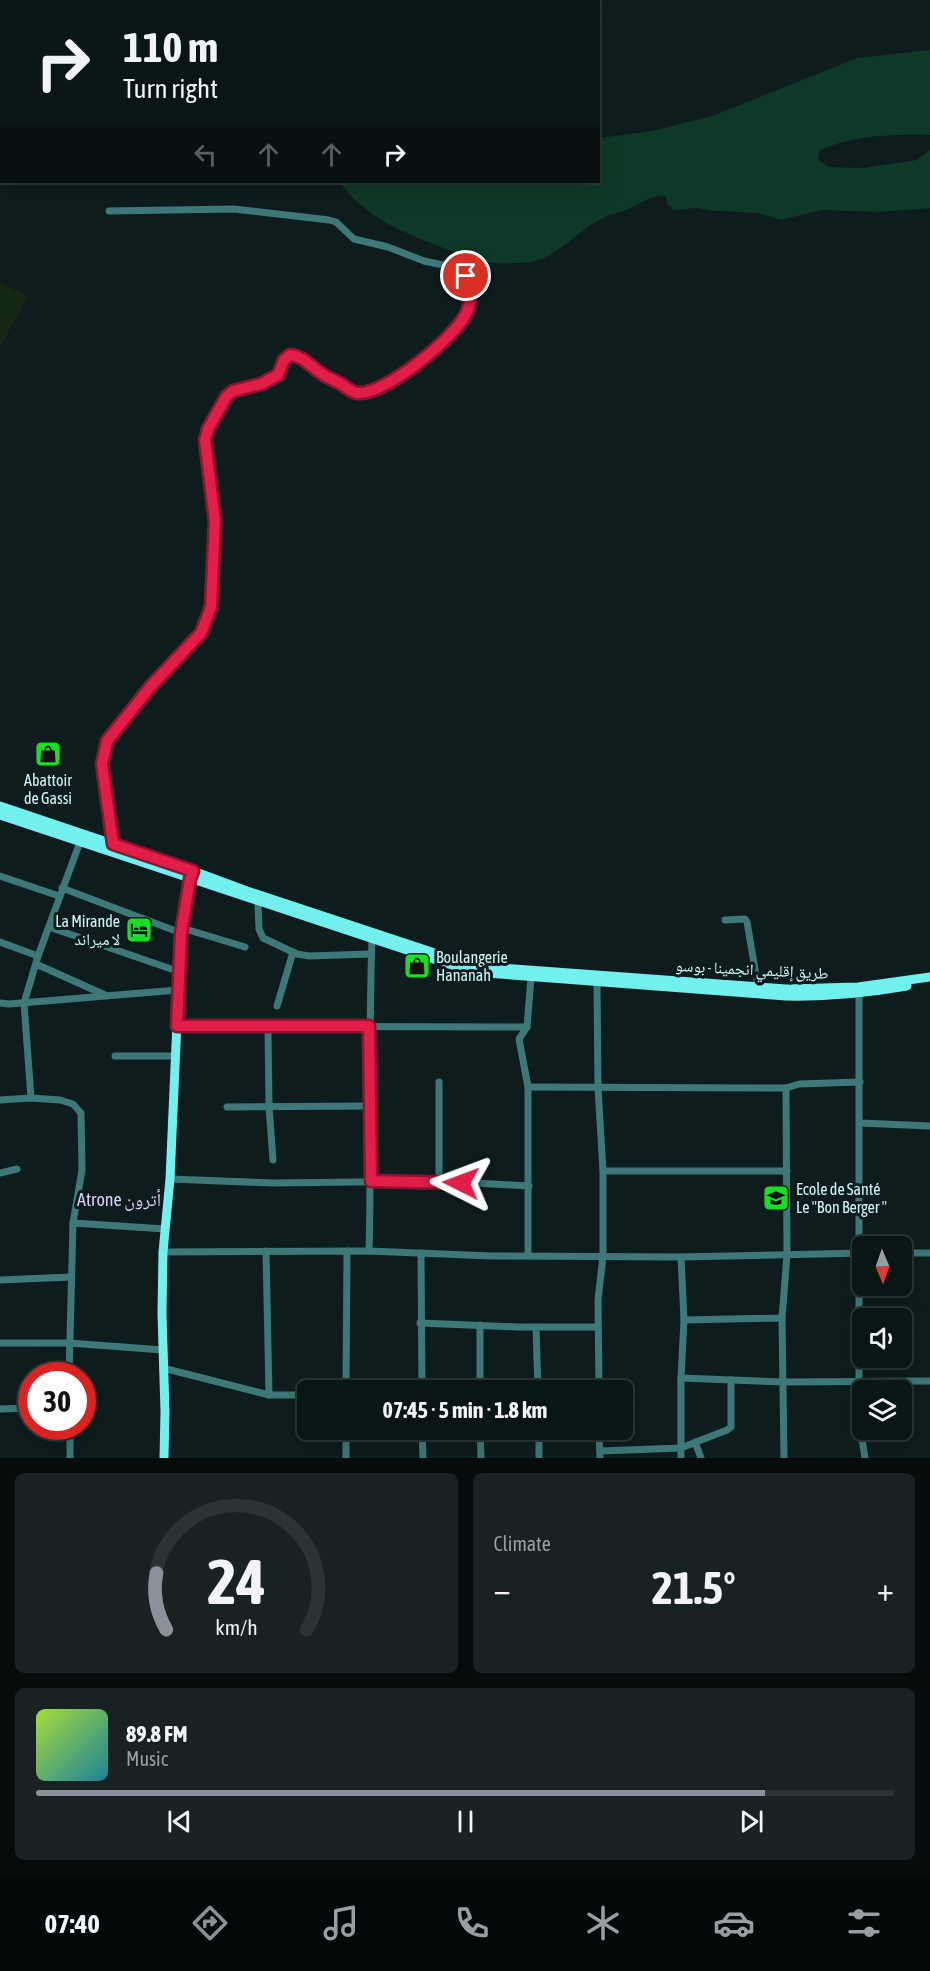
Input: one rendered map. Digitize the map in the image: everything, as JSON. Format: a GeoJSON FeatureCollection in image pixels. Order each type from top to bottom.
{"type":"FeatureCollection","features":[{"type":"Feature","properties":{"kind":"main road"},"geometry":{"type":"LineString","coordinates":[[0,806],[113,844],[258,902],[473,972],[597,982],[643,982]]}},
{"type":"Feature","properties":{"kind":"main road"},"geometry":{"type":"LineString","coordinates":[[0,815],[80,842],[264,897],[474,966],[643,982]]}},
{"type":"Feature","properties":{"kind":"main road"},"geometry":{"type":"LineString","coordinates":[[164,1458],[163,1252],[170,1179],[181,930],[192,875]]}},
{"type":"Feature","properties":{"kind":"main road","name":"طريق إقليمي انجمينا - بوسو"},"geometry":{"type":"LineString","coordinates":[[643,982],[786,996],[825,997],[930,977]]}},
{"type":"Feature","properties":{"kind":"main road","name":"طريق إقليمي انجمينا - بوسو"},"geometry":{"type":"LineString","coordinates":[[643,982],[859,991],[930,983]]}},
{"type":"Feature","properties":{"kind":"street"},"geometry":{"type":"LineString","coordinates":[[109,211],[234,209],[328,220],[336,222],[354,239],[388,247],[424,261],[453,267],[460,271],[469,283],[470,299],[467,312],[461,322],[436,350],[385,384],[365,392],[352,391],[322,374],[298,356],[290,355],[284,360],[278,375],[261,384],[233,391],[226,397],[214,417],[205,440],[215,521],[211,607],[201,633],[151,686],[107,741],[102,764],[113,844]]}},
{"type":"Feature","properties":{"kind":"street"},"geometry":{"type":"LineString","coordinates":[[31,1098],[24,1003],[38,956],[80,842]]}},
{"type":"Feature","properties":{"kind":"street"},"geometry":{"type":"LineString","coordinates":[[0,876],[59,897]]}},
{"type":"Feature","properties":{"kind":"street"},"geometry":{"type":"LineString","coordinates":[[62,888],[181,930],[245,947]]}},
{"type":"Feature","properties":{"kind":"street"},"geometry":{"type":"LineString","coordinates":[[258,902],[259,929],[263,938],[292,952],[318,957],[371,954]]}},
{"type":"Feature","properties":{"kind":"street"},"geometry":{"type":"LineString","coordinates":[[725,920],[745,919],[747,922],[758,987]]}},
{"type":"Feature","properties":{"kind":"street"},"geometry":{"type":"LineString","coordinates":[[49,927],[180,972]]}},
{"type":"Feature","properties":{"kind":"street"},"geometry":{"type":"LineString","coordinates":[[369,1251],[371,1106],[369,1026],[372,940]]}},
{"type":"Feature","properties":{"kind":"street"},"geometry":{"type":"LineString","coordinates":[[0,942],[38,956]]}},
{"type":"Feature","properties":{"kind":"street"},"geometry":{"type":"LineString","coordinates":[[277,1006],[292,952]]}},
{"type":"Feature","properties":{"kind":"street"},"geometry":{"type":"LineString","coordinates":[[36,964],[107,996]]}},
{"type":"Feature","properties":{"kind":"street"},"geometry":{"type":"LineString","coordinates":[[528,1256],[528,1087],[519,1039],[527,1027],[531,978]]}},
{"type":"Feature","properties":{"kind":"street"},"geometry":{"type":"LineString","coordinates":[[597,982],[598,1088],[603,1171],[603,1256],[598,1291],[599,1380]]}},
{"type":"Feature","properties":{"kind":"street"},"geometry":{"type":"LineString","coordinates":[[0,1003],[178,990]]}},
{"type":"Feature","properties":{"kind":"street"},"geometry":{"type":"LineString","coordinates":[[859,991],[861,1236]]}},
{"type":"Feature","properties":{"kind":"street"},"geometry":{"type":"LineString","coordinates":[[177,1026],[527,1027]]}},
{"type":"Feature","properties":{"kind":"street"},"geometry":{"type":"LineString","coordinates":[[268,1027],[269,1107],[273,1160]]}},
{"type":"Feature","properties":{"kind":"street"},"geometry":{"type":"LineString","coordinates":[[115,1056],[175,1056]]}},
{"type":"Feature","properties":{"kind":"street"},"geometry":{"type":"LineString","coordinates":[[439,1082],[439,1181]]}},
{"type":"Feature","properties":{"kind":"street"},"geometry":{"type":"LineString","coordinates":[[528,1087],[786,1088],[799,1084],[860,1082]]}},
{"type":"Feature","properties":{"kind":"street"},"geometry":{"type":"LineString","coordinates":[[784,1458],[782,1318],[787,1255],[786,1088]]}},
{"type":"Feature","properties":{"kind":"street"},"geometry":{"type":"LineString","coordinates":[[0,1100],[31,1098],[60,1100],[73,1104],[81,1113],[82,1170],[73,1223],[69,1362]]}},
{"type":"Feature","properties":{"kind":"street"},"geometry":{"type":"LineString","coordinates":[[227,1107],[371,1106]]}},
{"type":"Feature","properties":{"kind":"street"},"geometry":{"type":"LineString","coordinates":[[860,1123],[930,1126]]}},
{"type":"Feature","properties":{"kind":"street"},"geometry":{"type":"LineString","coordinates":[[0,1173],[17,1169]]}},
{"type":"Feature","properties":{"kind":"street"},"geometry":{"type":"LineString","coordinates":[[603,1171],[787,1171]]}},
{"type":"Feature","properties":{"kind":"street"},"geometry":{"type":"LineString","coordinates":[[170,1179],[272,1183],[439,1181],[529,1186]]}},
{"type":"Feature","properties":{"kind":"street"},"geometry":{"type":"LineString","coordinates":[[73,1223],[165,1229]]}},
{"type":"Feature","properties":{"kind":"street"},"geometry":{"type":"LineString","coordinates":[[266,1251],[268,1395]]}},
{"type":"Feature","properties":{"kind":"street"},"geometry":{"type":"LineString","coordinates":[[346,1380],[347,1251]]}},
{"type":"Feature","properties":{"kind":"street"},"geometry":{"type":"LineString","coordinates":[[163,1252],[369,1251],[528,1256],[681,1257],[852,1253]]}},
{"type":"Feature","properties":{"kind":"street"},"geometry":{"type":"LineString","coordinates":[[421,1252],[422,1380]]}},
{"type":"Feature","properties":{"kind":"street"},"geometry":{"type":"LineString","coordinates":[[912,1253],[930,1253]]}},
{"type":"Feature","properties":{"kind":"street"},"geometry":{"type":"LineString","coordinates":[[681,1257],[684,1320],[681,1458]]}},
{"type":"Feature","properties":{"kind":"street"},"geometry":{"type":"LineString","coordinates":[[0,1280],[71,1277]]}},
{"type":"Feature","properties":{"kind":"street"},"geometry":{"type":"LineString","coordinates":[[860,1380],[861,1296]]}},
{"type":"Feature","properties":{"kind":"street"},"geometry":{"type":"LineString","coordinates":[[684,1320],[782,1318]]}},
{"type":"Feature","properties":{"kind":"street"},"geometry":{"type":"LineString","coordinates":[[420,1323],[536,1328],[598,1327]]}},
{"type":"Feature","properties":{"kind":"street"},"geometry":{"type":"LineString","coordinates":[[480,1325],[480,1380]]}},
{"type":"Feature","properties":{"kind":"street"},"geometry":{"type":"LineString","coordinates":[[536,1328],[538,1380]]}},
{"type":"Feature","properties":{"kind":"street"},"geometry":{"type":"LineString","coordinates":[[0,1343],[69,1343],[163,1350]]}},
{"type":"Feature","properties":{"kind":"street"},"geometry":{"type":"LineString","coordinates":[[163,1368],[268,1395],[297,1395]]}},
{"type":"Feature","properties":{"kind":"street"},"geometry":{"type":"LineString","coordinates":[[681,1378],[852,1381]]}},
{"type":"Feature","properties":{"kind":"street"},"geometry":{"type":"LineString","coordinates":[[681,1378],[784,1381]]}},
{"type":"Feature","properties":{"kind":"street"},"geometry":{"type":"LineString","coordinates":[[600,1454],[681,1448],[731,1427],[731,1380]]}},
{"type":"Feature","properties":{"kind":"street"},"geometry":{"type":"LineString","coordinates":[[912,1381],[930,1381]]}},
{"type":"Feature","properties":{"kind":"street"},"geometry":{"type":"LineString","coordinates":[[0,1409],[18,1408]]}},
{"type":"Feature","properties":{"kind":"street"},"geometry":{"type":"LineString","coordinates":[[70,1440],[70,1458]]}},
{"type":"Feature","properties":{"kind":"street"},"geometry":{"type":"LineString","coordinates":[[346,1440],[346,1458]]}},
{"type":"Feature","properties":{"kind":"street"},"geometry":{"type":"LineString","coordinates":[[422,1440],[423,1458]]}},
{"type":"Feature","properties":{"kind":"street"},"geometry":{"type":"LineString","coordinates":[[480,1440],[481,1458]]}},
{"type":"Feature","properties":{"kind":"street"},"geometry":{"type":"LineString","coordinates":[[539,1440],[539,1458]]}},
{"type":"Feature","properties":{"kind":"street"},"geometry":{"type":"LineString","coordinates":[[862,1440],[865,1458]]}},
{"type":"Feature","properties":{"kind":"street"},"geometry":{"type":"LineString","coordinates":[[695,1442],[701,1458]]}},
{"type":"Feature","properties":{"kind":"shaded area"},"geometry":{"type":"Polygon","coordinates":[[[930,50],[930,135],[860,138],[820,150],[818,159],[828,167],[863,168],[917,160],[930,150],[930,208],[880,212],[821,210],[781,220],[758,213],[696,208],[674,210],[667,204],[666,196],[661,196],[599,220],[543,259],[491,263],[470,258],[403,231],[368,211],[341,183],[600,183],[600,138],[652,131],[712,116],[857,58],[930,50]]]}},
{"type":"Feature","properties":{"kind":"shaded area"},"geometry":{"type":"Polygon","coordinates":[[[0,283],[28,296],[0,347],[0,283]]]}},
{"type":"Feature","properties":{"kind":"place","name":"Abattoir de Gassi"},"geometry":{"type":"Point","coordinates":[48,754]}},
{"type":"Feature","properties":{"kind":"place","name":"La Mirande لا ميراند"},"geometry":{"type":"Point","coordinates":[139,930]}},
{"type":"Feature","properties":{"kind":"place","name":"Boulangerie Hananah"},"geometry":{"type":"Point","coordinates":[417,966]}},
{"type":"Feature","properties":{"kind":"place","name":"Ecole de Santé Le \"Bon Berger \""},"geometry":{"type":"Point","coordinates":[776,1198]}},
{"type":"Feature","properties":{"kind":"district","name":"Atrone أترون"},"geometry":{"type":"Point","coordinates":[119,1200]}},
{"type":"Feature","properties":{"kind":"route"},"geometry":{"type":"LineString","coordinates":[[461,1183],[371,1181],[369,1026],[177,1026],[181,933],[193,871],[113,844],[102,764],[107,741],[151,686],[201,633],[207,621],[211,607],[215,521],[205,440],[208,429],[226,397],[233,391],[261,384],[278,375],[284,360],[290,355],[298,356],[322,374],[358,393],[385,384],[436,350],[461,322],[467,312],[470,299],[466,276]]}}]}
